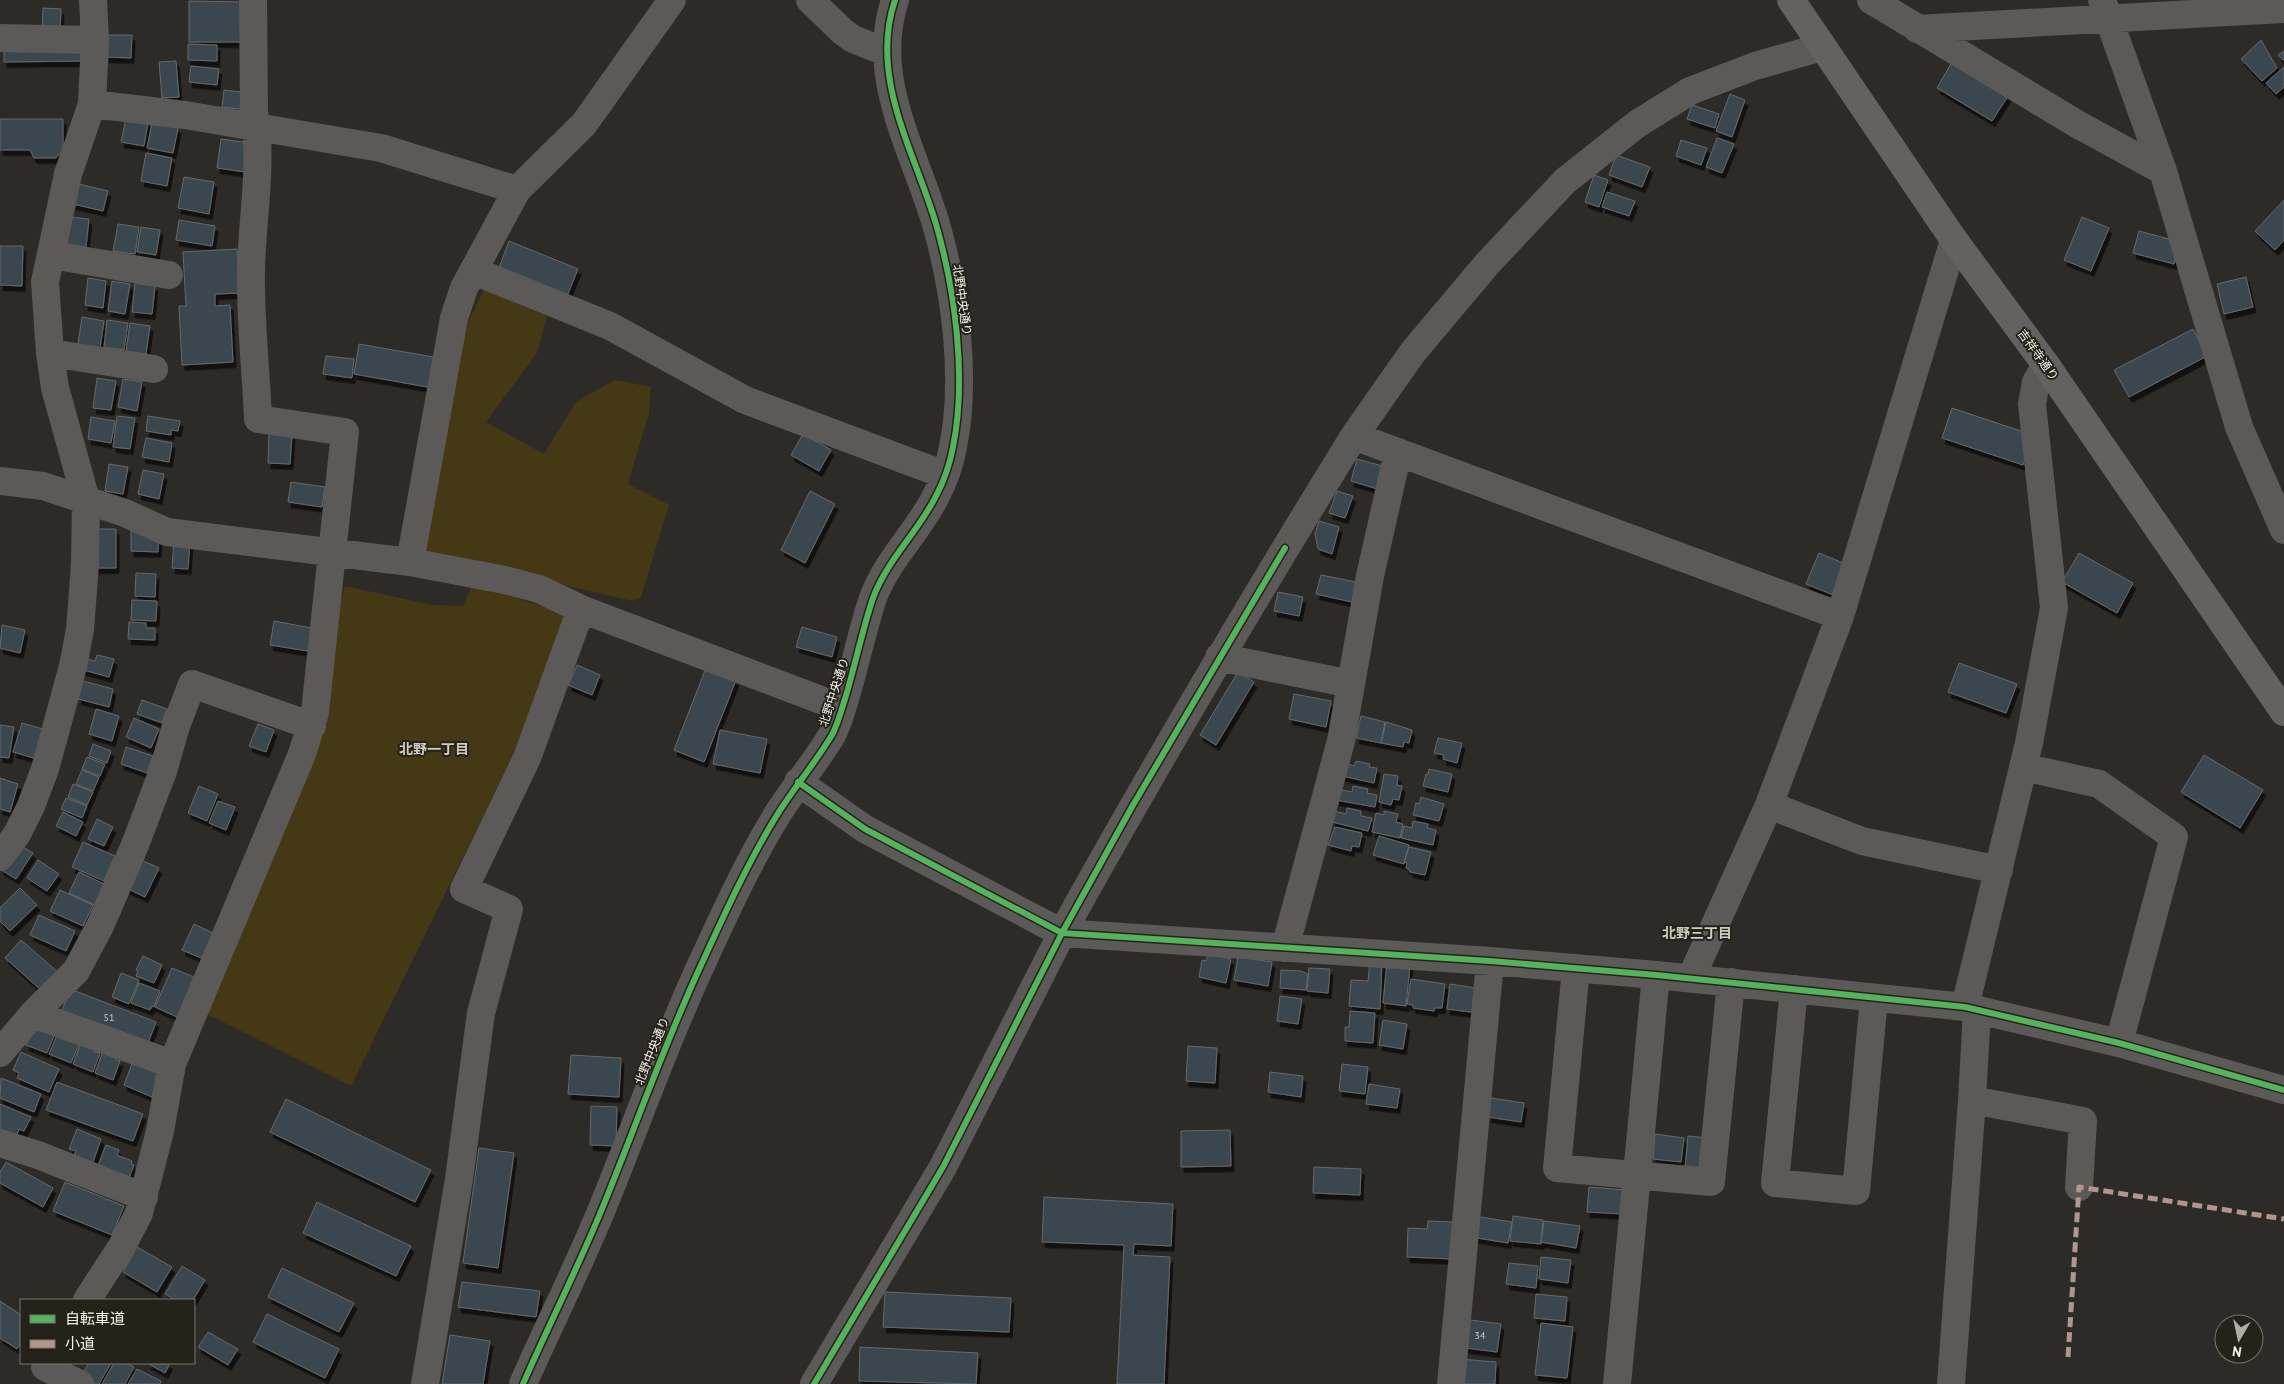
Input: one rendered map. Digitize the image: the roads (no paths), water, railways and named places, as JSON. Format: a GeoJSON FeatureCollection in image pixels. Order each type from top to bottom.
{"type":"FeatureCollection","features":[{"type":"Feature","properties":{"kind":"main road","name":"吉祥寺通り"},"geometry":{"type":"LineString","coordinates":[[1791,0],[1954,240],[2046,364],[2284,712]]}},
{"type":"Feature","properties":{"kind":"street"},"geometry":{"type":"LineString","coordinates":[[0,857],[17,834],[31,806],[45,769],[73,666],[80,630],[85,564],[86,500],[55,388],[50,353],[45,282],[68,174],[92,104],[95,40],[93,0]]}},
{"type":"Feature","properties":{"kind":"street"},"geometry":{"type":"LineString","coordinates":[[88,1299],[132,1230],[144,1197],[160,1131],[172,1064],[255,869],[312,726],[345,432],[258,419],[251,271],[257,128],[254,113],[253,0]]}},
{"type":"Feature","properties":{"kind":"street"},"geometry":{"type":"LineString","coordinates":[[410,562],[454,318],[464,288],[517,190],[584,124],[672,0]]}},
{"type":"Feature","properties":{"kind":"street"},"geometry":{"type":"LineString","coordinates":[[810,0],[842,32],[853,39],[886,52]]}},
{"type":"Feature","properties":{"kind":"street","name":"北野中央通り"},"geometry":{"type":"LineString","coordinates":[[523,1384],[605,1202],[693,981],[719,925],[775,817],[833,733],[874,596],[894,559],[936,498],[953,447],[958,367],[955,325],[949,283],[937,226],[897,115],[888,76],[886,52],[889,19],[895,0]]}},
{"type":"Feature","properties":{"kind":"street"},"geometry":{"type":"LineString","coordinates":[[1871,0],[2077,124],[2163,171]]}},
{"type":"Feature","properties":{"kind":"street"},"geometry":{"type":"LineString","coordinates":[[1917,29],[2105,9],[2284,9]]}},
{"type":"Feature","properties":{"kind":"street"},"geometry":{"type":"LineString","coordinates":[[2105,9],[2163,171],[2239,427],[2284,530]]}},
{"type":"Feature","properties":{"kind":"street"},"geometry":{"type":"LineString","coordinates":[[0,38],[95,40]]}},
{"type":"Feature","properties":{"kind":"street"},"geometry":{"type":"LineString","coordinates":[[814,1384],[943,1167],[1062,934],[1133,805],[1219,657],[1354,436],[1413,352],[1487,264],[1565,181],[1637,124],[1690,91],[1755,66],[1822,46]]}},
{"type":"Feature","properties":{"kind":"street"},"geometry":{"type":"LineString","coordinates":[[92,104],[185,115],[381,148],[517,190]]}},
{"type":"Feature","properties":{"kind":"street"},"geometry":{"type":"LineString","coordinates":[[1691,978],[1769,805],[1840,616],[1954,240]]}},
{"type":"Feature","properties":{"kind":"street"},"geometry":{"type":"LineString","coordinates":[[51,255],[170,275]]}},
{"type":"Feature","properties":{"kind":"street"},"geometry":{"type":"LineString","coordinates":[[474,271],[610,326],[745,400],[945,475]]}},
{"type":"Feature","properties":{"kind":"street"},"geometry":{"type":"LineString","coordinates":[[50,353],[154,369]]}},
{"type":"Feature","properties":{"kind":"street"},"geometry":{"type":"LineString","coordinates":[[1951,1384],[1972,1100],[1971,1008],[1999,870],[2023,767],[2054,608],[2032,404],[2036,382],[2046,364]]}},
{"type":"Feature","properties":{"kind":"street"},"geometry":{"type":"LineString","coordinates":[[1354,436],[1840,616]]}},
{"type":"Feature","properties":{"kind":"street"},"geometry":{"type":"LineString","coordinates":[[1285,948],[1341,741],[1370,576],[1398,452]]}},
{"type":"Feature","properties":{"kind":"street"},"geometry":{"type":"LineString","coordinates":[[0,481],[43,486],[125,513],[167,532],[331,554],[410,562],[505,580],[539,589],[581,609],[842,708]]}},
{"type":"Feature","properties":{"kind":"street"},"geometry":{"type":"LineString","coordinates":[[425,1384],[459,1179],[481,1013],[509,908],[464,890],[526,758],[581,609]]}},
{"type":"Feature","properties":{"kind":"street"},"geometry":{"type":"LineString","coordinates":[[1219,657],[1351,684]]}},
{"type":"Feature","properties":{"kind":"street"},"geometry":{"type":"LineString","coordinates":[[0,1053],[33,1014],[76,971],[100,926],[160,781],[192,684],[312,726]]}},
{"type":"Feature","properties":{"kind":"street"},"geometry":{"type":"LineString","coordinates":[[2023,767],[2099,784],[2174,837],[2119,1043]]}},
{"type":"Feature","properties":{"kind":"street"},"geometry":{"type":"LineString","coordinates":[[798,782],[865,829],[1062,934],[1576,968],[1731,982],[1971,1008],[2119,1043],[2284,1090]]}},
{"type":"Feature","properties":{"kind":"street"},"geometry":{"type":"LineString","coordinates":[[1769,805],[1862,841],[1999,870]]}},
{"type":"Feature","properties":{"kind":"street"},"geometry":{"type":"LineString","coordinates":[[1451,1384],[1490,961]]}},
{"type":"Feature","properties":{"kind":"street"},"geometry":{"type":"LineString","coordinates":[[1576,968],[1557,1168],[1638,1176],[1711,1182],[1731,982]]}},
{"type":"Feature","properties":{"kind":"street"},"geometry":{"type":"LineString","coordinates":[[1617,1384],[1656,975]]}},
{"type":"Feature","properties":{"kind":"street"},"geometry":{"type":"LineString","coordinates":[[1794,989],[1775,1183],[1856,1191],[1874,998]]}},
{"type":"Feature","properties":{"kind":"street"},"geometry":{"type":"LineString","coordinates":[[33,1014],[172,1064]]}},
{"type":"Feature","properties":{"kind":"street"},"geometry":{"type":"LineString","coordinates":[[1972,1100],[2083,1121],[2079,1188]]}},
{"type":"Feature","properties":{"kind":"street"},"geometry":{"type":"LineString","coordinates":[[0,1143],[38,1155],[144,1197]]}},
{"type":"Feature","properties":{"kind":"street"},"geometry":{"type":"LineString","coordinates":[[41,1371],[80,1384]]}},
{"type":"Feature","properties":{"kind":"district","name":"北野一丁目"},"geometry":{"type":"Point","coordinates":[434,749]}},
{"type":"Feature","properties":{"kind":"district","name":"北野三丁目"},"geometry":{"type":"Point","coordinates":[1697,933]}}]}
